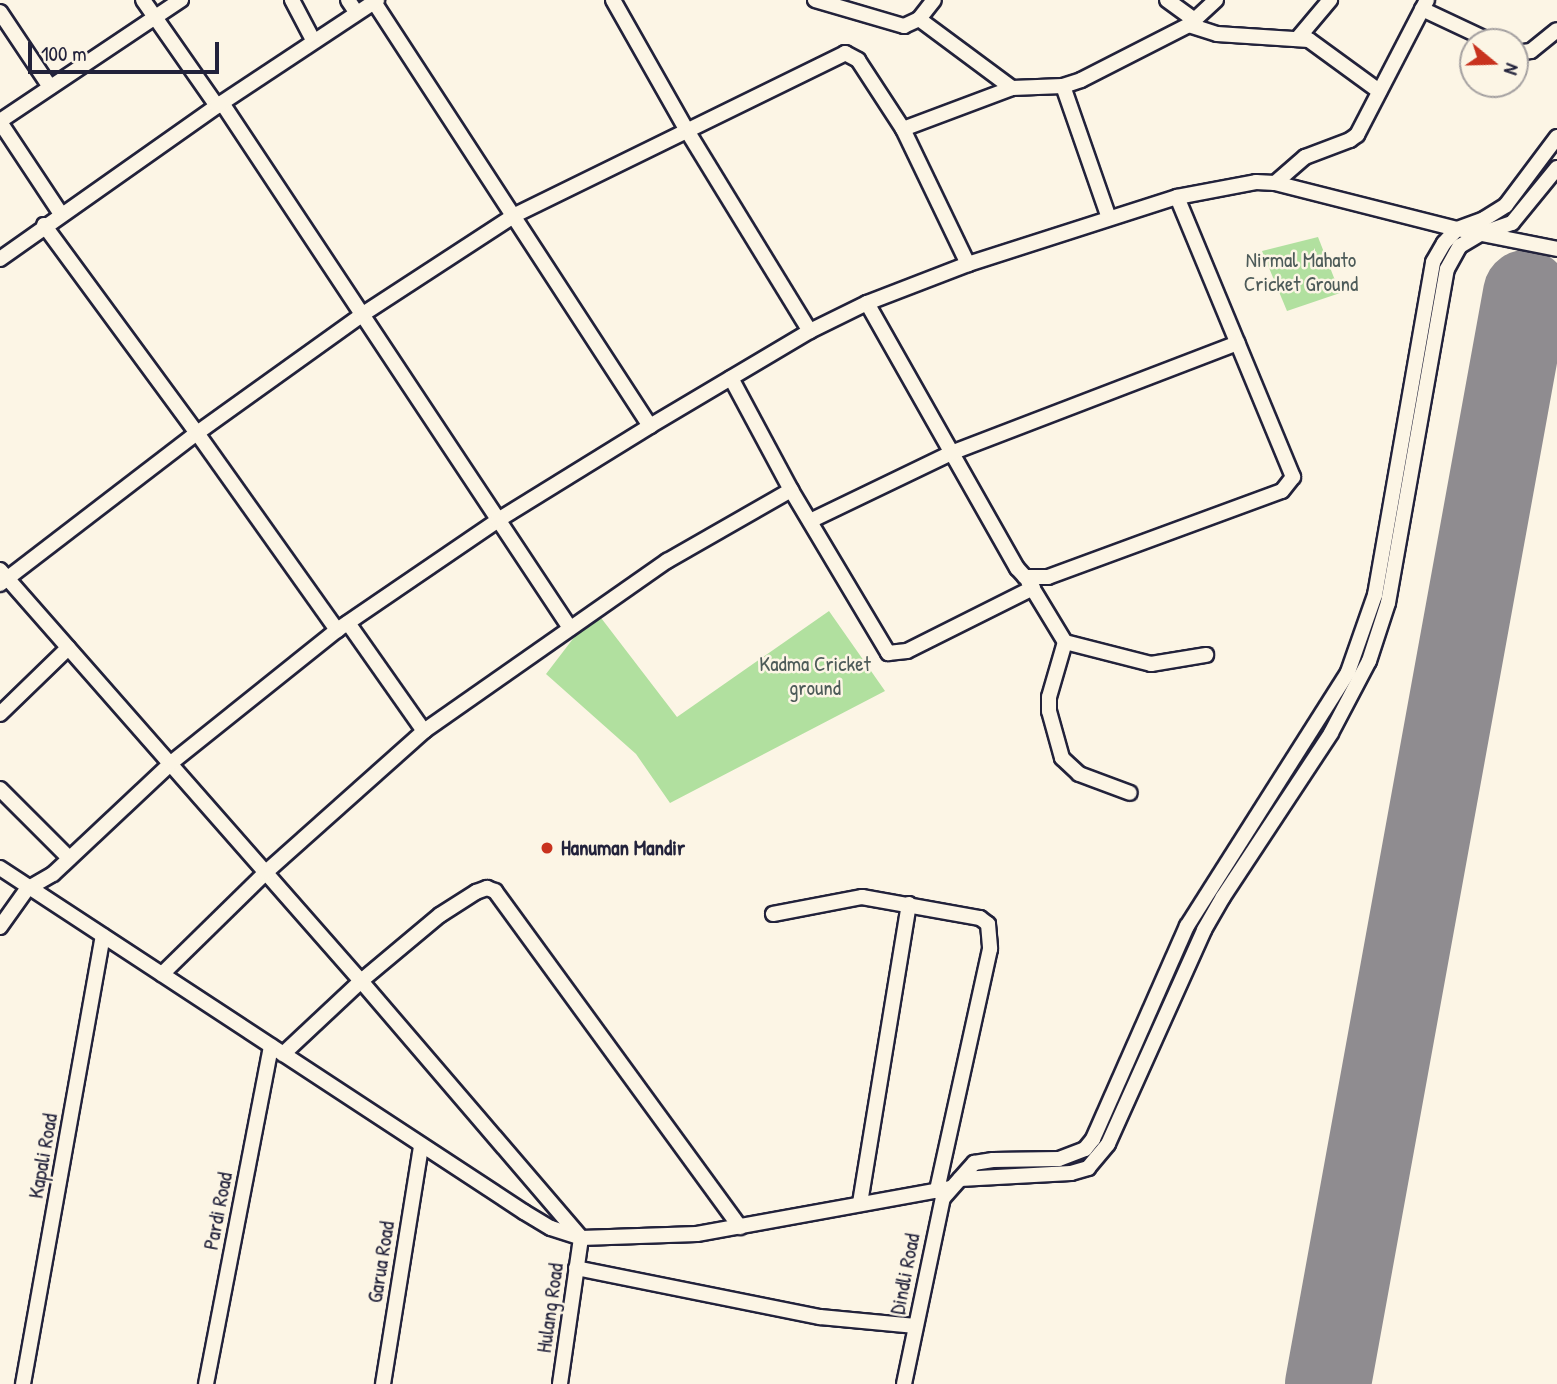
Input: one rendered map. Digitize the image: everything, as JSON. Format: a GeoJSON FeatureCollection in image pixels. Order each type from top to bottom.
{"type":"FeatureCollection","features":[{"type":"Feature","properties":{"kind":"street"},"geometry":{"type":"LineString","coordinates":[[143,0],[363,314],[570,628]]}},
{"type":"Feature","properties":{"kind":"street"},"geometry":{"type":"LineString","coordinates":[[61,214],[0,121],[181,0]]}},
{"type":"Feature","properties":{"kind":"street"},"geometry":{"type":"LineString","coordinates":[[292,0],[313,40]]}},
{"type":"Feature","properties":{"kind":"street"},"geometry":{"type":"LineString","coordinates":[[612,0],[686,129],[810,331]]}},
{"type":"Feature","properties":{"kind":"street"},"geometry":{"type":"LineString","coordinates":[[815,0],[904,26],[919,19],[934,0]]}},
{"type":"Feature","properties":{"kind":"street"},"geometry":{"type":"LineString","coordinates":[[1167,0],[1192,22],[1217,34],[1298,38],[1322,47],[1379,91]]}},
{"type":"Feature","properties":{"kind":"street"},"geometry":{"type":"LineString","coordinates":[[903,129],[1013,88],[1063,86],[1098,72],[1192,22],[1216,0]]}},
{"type":"Feature","properties":{"kind":"street"},"geometry":{"type":"LineString","coordinates":[[1298,38],[1330,0]]}},
{"type":"Feature","properties":{"kind":"street"},"geometry":{"type":"LineString","coordinates":[[0,259],[44,225],[313,40],[352,6],[375,1],[650,426]]}},
{"type":"Feature","properties":{"kind":"street"},"geometry":{"type":"LineString","coordinates":[[1275,183],[1305,157],[1357,135],[1423,3],[1467,28]]}},
{"type":"Feature","properties":{"kind":"street"},"geometry":{"type":"LineString","coordinates":[[0,12],[50,87]]}},
{"type":"Feature","properties":{"kind":"street"},"geometry":{"type":"LineString","coordinates":[[919,19],[1013,88]]}},
{"type":"Feature","properties":{"kind":"street"},"geometry":{"type":"LineString","coordinates":[[1529,51],[1557,30]]}},
{"type":"Feature","properties":{"kind":"street"},"geometry":{"type":"LineString","coordinates":[[581,1238],[171,763],[2,577],[363,314],[515,215],[845,53],[858,60],[903,129],[968,264]]}},
{"type":"Feature","properties":{"kind":"street"},"geometry":{"type":"LineString","coordinates":[[1063,86],[1109,219]]}},
{"type":"Feature","properties":{"kind":"street"},"geometry":{"type":"LineString","coordinates":[[949,1186],[974,1163],[993,1160],[1059,1159],[1085,1149],[1093,1139],[1187,926],[1348,671],[1375,595],[1430,275],[1438,254],[1457,229],[1483,219],[1506,205],[1557,137]]}},
{"type":"Feature","properties":{"kind":"street"},"geometry":{"type":"LineString","coordinates":[[0,868],[421,1146],[542,1223],[581,1238],[698,1234],[949,1186],[1071,1173],[1088,1168],[1103,1151],[1120,1122],[1204,930],[1331,733],[1369,661],[1388,603],[1447,270],[1460,246],[1480,234],[1512,223],[1557,168]]}},
{"type":"Feature","properties":{"kind":"street"},"geometry":{"type":"LineString","coordinates":[[0,927],[30,887],[44,881],[171,763],[342,626],[498,520],[650,426],[810,331],[867,303],[968,264],[1177,197],[1256,182],[1275,183],[1457,229],[1557,248]]}},
{"type":"Feature","properties":{"kind":"street"},"geometry":{"type":"LineString","coordinates":[[732,378],[791,490],[888,653],[907,651],[1029,582],[1282,491],[1290,485],[1293,477],[1290,468],[1177,197]]}},
{"type":"Feature","properties":{"kind":"street"},"geometry":{"type":"LineString","coordinates":[[44,225],[197,433],[424,731]]}},
{"type":"Feature","properties":{"kind":"street"},"geometry":{"type":"LineString","coordinates":[[867,303],[1017,568],[1029,582],[1065,642],[1151,664],[1206,655]]}},
{"type":"Feature","properties":{"kind":"street"},"geometry":{"type":"LineString","coordinates":[[810,520],[951,453],[1238,343]]}},
{"type":"Feature","properties":{"kind":"street"},"geometry":{"type":"LineString","coordinates":[[162,974],[266,873],[424,731],[667,561],[791,490]]}},
{"type":"Feature","properties":{"kind":"street"},"geometry":{"type":"LineString","coordinates":[[1065,642],[1049,697],[1049,711],[1062,758],[1079,774],[1130,793]]}},
{"type":"Feature","properties":{"kind":"street"},"geometry":{"type":"LineString","coordinates":[[0,714],[68,648]]}},
{"type":"Feature","properties":{"kind":"street"},"geometry":{"type":"LineString","coordinates":[[0,789],[69,858]]}},
{"type":"Feature","properties":{"kind":"street"},"geometry":{"type":"LineString","coordinates":[[284,1054],[361,981],[440,915],[476,892],[487,888],[495,891],[740,1227]]}},
{"type":"Feature","properties":{"kind":"street","name":"Dindli Road"},"geometry":{"type":"LineString","coordinates":[[773,914],[847,897],[909,904],[981,918],[988,924],[990,950],[949,1186],[940,1209],[904,1384]]}},
{"type":"Feature","properties":{"kind":"street"},"geometry":{"type":"LineString","coordinates":[[860,1203],[909,904]]}},
{"type":"Feature","properties":{"kind":"street","name":"Kapali Road"},"geometry":{"type":"LineString","coordinates":[[23,1384],[103,936]]}},
{"type":"Feature","properties":{"kind":"street","name":"Pardi Road"},"geometry":{"type":"LineString","coordinates":[[206,1384],[271,1046]]}},
{"type":"Feature","properties":{"kind":"street","name":"Garua Road"},"geometry":{"type":"LineString","coordinates":[[383,1384],[421,1146]]}},
{"type":"Feature","properties":{"kind":"street","name":"Hulang Road"},"geometry":{"type":"LineString","coordinates":[[560,1384],[581,1238]]}},
{"type":"Feature","properties":{"kind":"street"},"geometry":{"type":"LineString","coordinates":[[576,1268],[820,1317],[916,1325]]}},
{"type":"Feature","properties":{"kind":"green space","name":"Nirmal Mahato Cricket Ground"},"geometry":{"type":"Polygon","coordinates":[[[1318,237],[1340,293],[1287,311],[1262,251],[1318,237]]]}},
{"type":"Feature","properties":{"kind":"green space","name":"Kadma Cricket ground"},"geometry":{"type":"Polygon","coordinates":[[[595,610],[677,717],[829,611],[885,691],[670,803],[636,754],[546,674],[595,610]]]}},
{"type":"Feature","properties":{"kind":"runway"},"geometry":{"type":"LineString","coordinates":[[1328,1384],[1526,293]]}},
{"type":"Feature","properties":{"kind":"place","name":"Hanuman Mandir"},"geometry":{"type":"Point","coordinates":[547,848]}}]}
